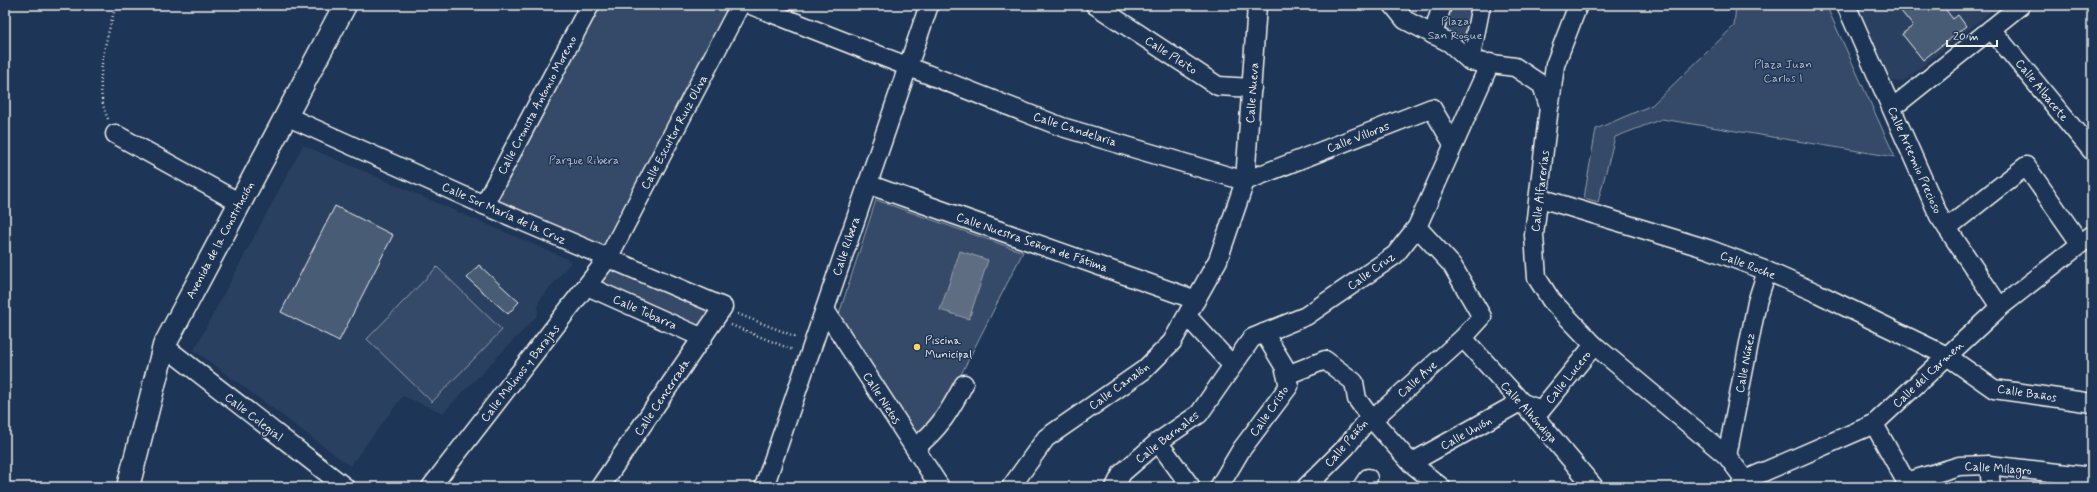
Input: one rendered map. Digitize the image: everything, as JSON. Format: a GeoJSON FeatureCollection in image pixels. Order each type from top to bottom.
{"type":"FeatureCollection","features":[{"type":"Feature","properties":{"kind":"street","name":"Avenida de la Constitución"},"geometry":{"type":"LineString","coordinates":[[128,487],[164,346],[345,5]]}},
{"type":"Feature","properties":{"kind":"street","name":"Calle Cronista Antonio Moreno"},"geometry":{"type":"LineString","coordinates":[[484,205],[590,5]]}},
{"type":"Feature","properties":{"kind":"street","name":"Calle Escultor Ruiz Oliva"},"geometry":{"type":"LineString","coordinates":[[608,258],[740,5]]}},
{"type":"Feature","properties":{"kind":"street","name":"Calle Candelaria"},"geometry":{"type":"LineString","coordinates":[[751,5],[1062,128],[1245,181]]}},
{"type":"Feature","properties":{"kind":"street","name":"Calle Ribera"},"geometry":{"type":"LineString","coordinates":[[764,487],[929,5]]}},
{"type":"Feature","properties":{"kind":"street","name":"Calle Pleito"},"geometry":{"type":"LineString","coordinates":[[1095,5],[1218,86],[1252,88]]}},
{"type":"Feature","properties":{"kind":"street","name":"Calle Nueva"},"geometry":{"type":"LineString","coordinates":[[1245,181],[1258,5]]}},
{"type":"Feature","properties":{"kind":"street"},"geometry":{"type":"LineString","coordinates":[[1393,5],[1405,20],[1450,42],[1470,62]]}},
{"type":"Feature","properties":{"kind":"street"},"geometry":{"type":"LineString","coordinates":[[1433,35],[1442,5]]}},
{"type":"Feature","properties":{"kind":"street"},"geometry":{"type":"LineString","coordinates":[[1470,62],[1481,5]]}},
{"type":"Feature","properties":{"kind":"street"},"geometry":{"type":"LineString","coordinates":[[1549,107],[1555,65],[1578,5]]}},
{"type":"Feature","properties":{"kind":"street","name":"Calle Artemio Precioso"},"geometry":{"type":"LineString","coordinates":[[1846,5],[1939,216],[2000,307]]}},
{"type":"Feature","properties":{"kind":"street"},"geometry":{"type":"LineString","coordinates":[[1891,106],[1901,101],[2021,5]]}},
{"type":"Feature","properties":{"kind":"street","name":"Calle Albacete"},"geometry":{"type":"LineString","coordinates":[[1991,29],[2092,151]]}},
{"type":"Feature","properties":{"kind":"street","name":"Calle Alfarerías"},"geometry":{"type":"LineString","coordinates":[[1470,62],[1490,63],[1515,67],[1542,85],[1549,107],[1540,198],[1534,234],[1537,278],[1551,300],[1594,345],[1727,456],[1742,484]]}},
{"type":"Feature","properties":{"kind":"street","name":"Calle Cruz"},"geometry":{"type":"LineString","coordinates":[[1232,366],[1252,338],[1306,316],[1395,255],[1417,227],[1453,144],[1476,98],[1490,63]]}},
{"type":"Feature","properties":{"kind":"street","name":"Calle Villoras"},"geometry":{"type":"LineString","coordinates":[[1245,181],[1432,108],[1453,144]]}},
{"type":"Feature","properties":{"kind":"street","name":"Calle Sor María de la Cruz"},"geometry":{"type":"LineString","coordinates":[[286,116],[484,205],[608,258],[719,313]]}},
{"type":"Feature","properties":{"kind":"street"},"geometry":{"type":"LineString","coordinates":[[115,134],[240,203]]}},
{"type":"Feature","properties":{"kind":"street"},"geometry":{"type":"LineString","coordinates":[[1947,228],[2026,166],[2086,239]]}},
{"type":"Feature","properties":{"kind":"street","name":"Calle Canalón"},"geometry":{"type":"LineString","coordinates":[[1010,487],[1046,438],[1144,370],[1172,342],[1218,260],[1245,181]]}},
{"type":"Feature","properties":{"kind":"street","name":"Calle Nuestra Señora de Fátima"},"geometry":{"type":"LineString","coordinates":[[868,184],[1191,308]]}},
{"type":"Feature","properties":{"kind":"street","name":"Calle Roche"},"geometry":{"type":"LineString","coordinates":[[1540,198],[1708,249],[1816,293],[1947,356]]}},
{"type":"Feature","properties":{"kind":"street","name":"Calle Ave"},"geometry":{"type":"LineString","coordinates":[[1371,418],[1462,338],[1482,317],[1452,265],[1417,227]]}},
{"type":"Feature","properties":{"kind":"street","name":"Calle del Carmen"},"geometry":{"type":"LineString","coordinates":[[1742,484],[1874,424],[2000,307],[2086,239]]}},
{"type":"Feature","properties":{"kind":"street","name":"Calle Molinos y Barajas"},"geometry":{"type":"LineString","coordinates":[[431,487],[608,258]]}},
{"type":"Feature","properties":{"kind":"street","name":"Calle Núñez"},"geometry":{"type":"LineString","coordinates":[[1727,456],[1757,302],[1767,272]]}},
{"type":"Feature","properties":{"kind":"street","name":"Calle Tobarra"},"geometry":{"type":"LineString","coordinates":[[587,286],[703,338]]}},
{"type":"Feature","properties":{"kind":"street"},"geometry":{"type":"LineString","coordinates":[[1191,308],[1232,366]]}},
{"type":"Feature","properties":{"kind":"street","name":"Calle Nietos"},"geometry":{"type":"LineString","coordinates":[[825,310],[940,487]]}},
{"type":"Feature","properties":{"kind":"street","name":"Calle Cencerrada"},"geometry":{"type":"LineString","coordinates":[[600,487],[719,313]]}},
{"type":"Feature","properties":{"kind":"street","name":"Calle Cristo"},"geometry":{"type":"LineString","coordinates":[[1218,487],[1241,450],[1289,386],[1284,366],[1264,333]]}},
{"type":"Feature","properties":{"kind":"street","name":"Calle Alhóndiga"},"geometry":{"type":"LineString","coordinates":[[1462,338],[1594,487]]}},
{"type":"Feature","properties":{"kind":"street","name":"Calle Lucero"},"geometry":{"type":"LineString","coordinates":[[1520,402],[1541,410],[1594,345]]}},
{"type":"Feature","properties":{"kind":"street","name":"Calle Colegial"},"geometry":{"type":"LineString","coordinates":[[164,346],[345,487]]}},
{"type":"Feature","properties":{"kind":"street","name":"Calle Baños"},"geometry":{"type":"LineString","coordinates":[[1947,356],[1994,389],[2092,403]]}},
{"type":"Feature","properties":{"kind":"street"},"geometry":{"type":"LineString","coordinates":[[1287,375],[1325,360],[1354,382],[1357,399],[1371,418],[1411,463],[1441,487]]}},
{"type":"Feature","properties":{"kind":"street","name":"Calle Bernales"},"geometry":{"type":"LineString","coordinates":[[1115,487],[1122,472],[1158,442],[1199,414],[1232,366]]}},
{"type":"Feature","properties":{"kind":"street"},"geometry":{"type":"LineString","coordinates":[[915,448],[933,434],[947,416],[964,384]]}},
{"type":"Feature","properties":{"kind":"street","name":"Calle Unión"},"geometry":{"type":"LineString","coordinates":[[1411,463],[1520,402]]}},
{"type":"Feature","properties":{"kind":"street","name":"Calle Peñón"},"geometry":{"type":"LineString","coordinates":[[1306,487],[1346,447],[1371,418]]}},
{"type":"Feature","properties":{"kind":"street"},"geometry":{"type":"LineString","coordinates":[[1874,424],[1907,484]]}},
{"type":"Feature","properties":{"kind":"street"},"geometry":{"type":"LineString","coordinates":[[1158,442],[1191,487]]}},
{"type":"Feature","properties":{"kind":"street"},"geometry":{"type":"LineString","coordinates":[[1989,465],[1991,487]]}},
{"type":"Feature","properties":{"kind":"street","name":"Calle Milagro"},"geometry":{"type":"LineString","coordinates":[[1907,484],[1959,466],[1989,465],[2092,477]]}},
{"type":"Feature","properties":{"kind":"path"},"geometry":{"type":"LineString","coordinates":[[115,134],[102,105],[101,68],[116,5]]}},
{"type":"Feature","properties":{"kind":"path"},"geometry":{"type":"LineString","coordinates":[[719,313],[811,350]]}},
{"type":"Feature","properties":{"kind":"path"},"geometry":{"type":"LineString","coordinates":[[719,313],[811,350]]}},
{"type":"Feature","properties":{"kind":"shaded area"},"geometry":{"type":"Polygon","coordinates":[[[1856,5],[1999,5],[1903,82],[1890,81],[1856,5]]]}},
{"type":"Feature","properties":{"kind":"shaded area"},"geometry":{"type":"Polygon","coordinates":[[[303,145],[572,261],[539,301],[537,316],[443,413],[403,396],[350,466],[194,350],[303,145]]]}},
{"type":"Feature","properties":{"kind":"shaded area"},"geometry":{"type":"Polygon","coordinates":[[[960,251],[988,260],[969,319],[940,310],[960,251]]]}},
{"type":"Feature","properties":{"kind":"green space","name":"Parque Ribera"},"geometry":{"type":"Polygon","coordinates":[[[590,5],[740,5],[608,258],[484,205],[590,5]]]}},
{"type":"Feature","properties":{"kind":"green space","name":"Plaza San Roque"},"geometry":{"type":"Polygon","coordinates":[[[1443,5],[1478,5],[1468,59],[1433,35],[1443,5]]]}},
{"type":"Feature","properties":{"kind":"green space","name":"Plaza Juan Carlos I"},"geometry":{"type":"Polygon","coordinates":[[[1736,5],[1826,5],[1895,157],[1662,119],[1615,137],[1598,202],[1584,198],[1596,129],[1652,105],[1734,26],[1736,5]]]}},
{"type":"Feature","properties":{"kind":"green space","name":"Piscina Municipal"},"geometry":{"type":"Polygon","coordinates":[[[876,200],[1023,252],[942,412],[921,434],[915,432],[839,314],[876,200]]]}},
{"type":"Feature","properties":{"kind":"green space"},"geometry":{"type":"Polygon","coordinates":[[[608,258],[723,307],[703,338],[587,286],[608,258]]]}},
{"type":"Feature","properties":{"kind":"green space"},"geometry":{"type":"Polygon","coordinates":[[[437,267],[502,330],[432,402],[367,339],[437,267]]]}},
{"type":"Feature","properties":{"kind":"building"},"geometry":{"type":"Polygon","coordinates":[[[1896,5],[1942,5],[1953,19],[1958,15],[1966,26],[1923,60],[1902,34],[1913,26],[1896,5]]]}},
{"type":"Feature","properties":{"kind":"building"},"geometry":{"type":"Polygon","coordinates":[[[335,206],[393,235],[339,341],[281,312],[335,206]]]}},
{"type":"Feature","properties":{"kind":"building"},"geometry":{"type":"Polygon","coordinates":[[[479,265],[519,302],[508,314],[467,278],[479,265]]]}},
{"type":"Feature","properties":{"kind":"place","name":"Piscina Municipal"},"geometry":{"type":"Point","coordinates":[917,347]}}]}
